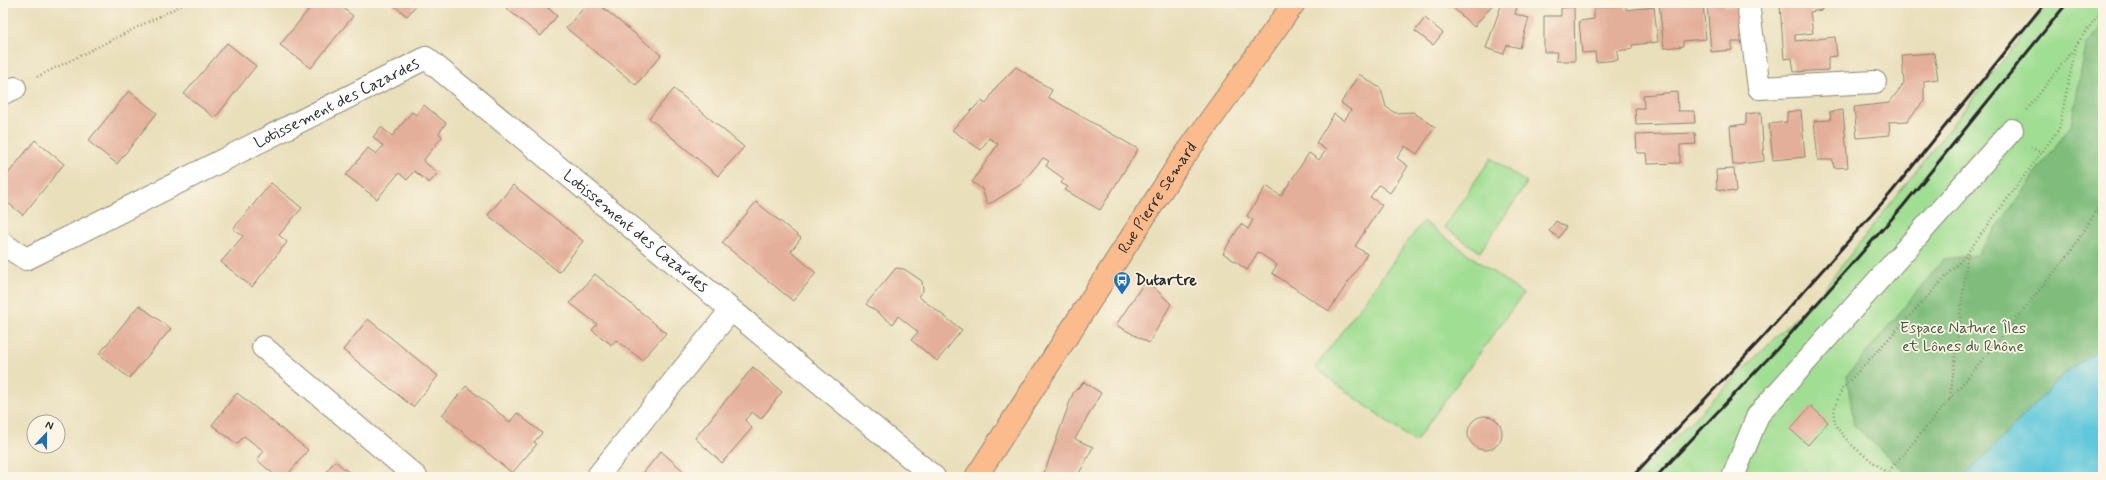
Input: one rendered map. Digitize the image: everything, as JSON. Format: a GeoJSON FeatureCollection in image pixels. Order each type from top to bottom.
{"type":"FeatureCollection","features":[{"type":"Feature","properties":{"kind":"main road","name":"Rue Pierre Semard"},"geometry":{"type":"LineString","coordinates":[[976,477],[1178,164],[1294,3]]}},
{"type":"Feature","properties":{"kind":"street"},"geometry":{"type":"LineString","coordinates":[[1748,3],[1759,88],[1875,82]]}},
{"type":"Feature","properties":{"kind":"street","name":"Lotissement des Cazardes"},"geometry":{"type":"LineString","coordinates":[[3,244],[26,259],[426,58],[934,477]]}},
{"type":"Feature","properties":{"kind":"street"},"geometry":{"type":"LineString","coordinates":[[1733,477],[1758,415],[2012,130]]}},
{"type":"Feature","properties":{"kind":"street"},"geometry":{"type":"LineString","coordinates":[[597,477],[731,310]]}},
{"type":"Feature","properties":{"kind":"street"},"geometry":{"type":"LineString","coordinates":[[263,347],[416,477]]}},
{"type":"Feature","properties":{"kind":"path"},"geometry":{"type":"LineString","coordinates":[[9,91],[186,3]]}},
{"type":"Feature","properties":{"kind":"path"},"geometry":{"type":"LineString","coordinates":[[2012,130],[2103,8]]}},
{"type":"Feature","properties":{"kind":"path"},"geometry":{"type":"LineString","coordinates":[[1887,473],[1848,441],[1836,428],[1834,414],[1841,390],[1968,252],[2059,129],[2076,45]]}},
{"type":"Feature","properties":{"kind":"path"},"geometry":{"type":"LineString","coordinates":[[1884,477],[2070,253],[2103,200]]}},
{"type":"Feature","properties":{"kind":"path"},"geometry":{"type":"LineString","coordinates":[[1950,399],[1968,252]]}},
{"type":"Feature","properties":{"kind":"green space","name":"Espace Nature Îles et Lônes du Rhône"},"geometry":{"type":"Polygon","coordinates":[[[2048,3],[2103,3],[2103,477],[1635,477],[1821,292],[2048,3]]]}},
{"type":"Feature","properties":{"kind":"green space"},"geometry":{"type":"Polygon","coordinates":[[[2103,23],[2103,346],[2065,373],[1964,477],[1904,477],[1907,474],[1854,425],[1847,376],[1944,259],[1977,255],[2071,125],[2086,46],[2103,23]]]}},
{"type":"Feature","properties":{"kind":"green space"},"geometry":{"type":"Polygon","coordinates":[[[1491,158],[1527,183],[1480,252],[1444,227],[1491,158]]]}},
{"type":"Feature","properties":{"kind":"green space"},"geometry":{"type":"Polygon","coordinates":[[[1423,221],[1523,294],[1415,442],[1315,368],[1423,221]]]}},
{"type":"Feature","properties":{"kind":"water"},"geometry":{"type":"Polygon","coordinates":[[[2103,346],[2103,477],[1964,477],[2065,373],[2103,346]]]}},
{"type":"Feature","properties":{"kind":"building"},"geometry":{"type":"Polygon","coordinates":[[[314,3],[337,3],[353,16],[311,68],[280,45],[314,3]]]}},
{"type":"Feature","properties":{"kind":"building"},"geometry":{"type":"Polygon","coordinates":[[[391,3],[418,3],[407,16],[391,3]]]}},
{"type":"Feature","properties":{"kind":"building"},"geometry":{"type":"Polygon","coordinates":[[[510,3],[552,3],[548,8],[557,16],[541,36],[506,8],[510,3]]]}},
{"type":"Feature","properties":{"kind":"building"},"geometry":{"type":"Polygon","coordinates":[[[588,3],[597,3],[661,55],[636,85],[566,28],[588,3]]]}},
{"type":"Feature","properties":{"kind":"building"},"geometry":{"type":"Polygon","coordinates":[[[1448,3],[1494,3],[1474,27],[1448,3]]]}},
{"type":"Feature","properties":{"kind":"building"},"geometry":{"type":"Polygon","coordinates":[[[1502,3],[1518,3],[1515,14],[1529,18],[1520,48],[1507,45],[1503,54],[1486,48],[1502,3]]]}},
{"type":"Feature","properties":{"kind":"building"},"geometry":{"type":"Polygon","coordinates":[[[1659,3],[1703,3],[1706,39],[1683,41],[1683,46],[1664,48],[1659,3]]]}},
{"type":"Feature","properties":{"kind":"building"},"geometry":{"type":"Polygon","coordinates":[[[1707,3],[1724,3],[1725,6],[1742,7],[1745,42],[1732,42],[1732,50],[1711,52],[1707,3]]]}},
{"type":"Feature","properties":{"kind":"building"},"geometry":{"type":"Polygon","coordinates":[[[1793,3],[1821,3],[1822,10],[1810,12],[1813,33],[1795,35],[1795,41],[1835,37],[1837,56],[1828,57],[1828,70],[1794,72],[1792,58],[1784,59],[1780,5],[1793,3]]]}},
{"type":"Feature","properties":{"kind":"building"},"geometry":{"type":"Polygon","coordinates":[[[1626,5],[1626,10],[1654,7],[1658,42],[1632,45],[1632,49],[1617,51],[1618,60],[1596,62],[1595,52],[1582,53],[1579,21],[1594,19],[1594,8],[1626,5]]]}},
{"type":"Feature","properties":{"kind":"building"},"geometry":{"type":"Polygon","coordinates":[[[1574,7],[1575,61],[1556,61],[1557,52],[1544,52],[1544,16],[1561,16],[1561,8],[1574,7]]]}},
{"type":"Feature","properties":{"kind":"building"},"geometry":{"type":"Polygon","coordinates":[[[1425,18],[1443,33],[1433,45],[1415,31],[1425,18]]]}},
{"type":"Feature","properties":{"kind":"building"},"geometry":{"type":"Polygon","coordinates":[[[227,43],[256,66],[215,118],[184,94],[227,43]]]}},
{"type":"Feature","properties":{"kind":"building"},"geometry":{"type":"Polygon","coordinates":[[[1934,53],[1938,79],[1924,81],[1924,101],[1907,121],[1889,122],[1890,135],[1857,138],[1854,107],[1889,103],[1904,83],[1902,55],[1934,53]]]}},
{"type":"Feature","properties":{"kind":"building"},"geometry":{"type":"Polygon","coordinates":[[[1016,67],[1052,90],[1048,97],[1138,149],[1100,210],[1065,190],[1068,187],[1061,183],[1064,179],[1046,166],[1049,161],[1043,158],[1020,185],[993,202],[987,204],[982,189],[972,182],[998,144],[989,138],[981,150],[952,130],[981,101],[986,104],[997,86],[1016,67]]]}},
{"type":"Feature","properties":{"kind":"building"},"geometry":{"type":"Polygon","coordinates":[[[1359,74],[1381,89],[1386,107],[1395,113],[1413,112],[1435,127],[1417,154],[1405,146],[1397,158],[1408,166],[1390,193],[1379,185],[1370,197],[1382,205],[1355,246],[1367,254],[1329,311],[1272,273],[1277,265],[1258,252],[1247,270],[1223,253],[1241,224],[1248,229],[1253,220],[1247,216],[1266,186],[1281,196],[1309,153],[1319,160],[1326,150],[1316,143],[1334,114],[1344,121],[1351,110],[1341,103],[1359,74]]]}},
{"type":"Feature","properties":{"kind":"building"},"geometry":{"type":"Polygon","coordinates":[[[674,89],[744,147],[718,176],[649,118],[674,89]]]}},
{"type":"Feature","properties":{"kind":"building"},"geometry":{"type":"Polygon","coordinates":[[[129,91],[157,113],[117,164],[88,141],[129,91]]]}},
{"type":"Feature","properties":{"kind":"building"},"geometry":{"type":"Polygon","coordinates":[[[1677,92],[1678,111],[1694,111],[1695,123],[1636,125],[1635,108],[1644,108],[1643,95],[1677,92]]]}},
{"type":"Feature","properties":{"kind":"building"},"geometry":{"type":"Polygon","coordinates":[[[424,105],[446,123],[439,133],[442,137],[423,161],[438,173],[429,183],[414,171],[407,180],[399,173],[377,199],[346,175],[368,148],[376,154],[383,146],[373,137],[381,127],[392,136],[412,112],[416,115],[424,105]]]}},
{"type":"Feature","properties":{"kind":"building"},"geometry":{"type":"Polygon","coordinates":[[[1801,110],[1805,157],[1773,160],[1769,124],[1787,122],[1787,112],[1801,110]]]}},
{"type":"Feature","properties":{"kind":"building"},"geometry":{"type":"Polygon","coordinates":[[[1843,110],[1848,167],[1834,168],[1833,160],[1818,160],[1814,121],[1831,120],[1830,112],[1843,110]]]}},
{"type":"Feature","properties":{"kind":"building"},"geometry":{"type":"Polygon","coordinates":[[[1761,112],[1764,161],[1733,165],[1730,126],[1746,124],[1746,114],[1761,112]]]}},
{"type":"Feature","properties":{"kind":"building"},"geometry":{"type":"Polygon","coordinates":[[[1695,133],[1696,144],[1680,145],[1680,163],[1647,164],[1646,153],[1637,153],[1636,135],[1695,133]]]}},
{"type":"Feature","properties":{"kind":"building"},"geometry":{"type":"Polygon","coordinates":[[[35,140],[64,164],[23,215],[3,199],[3,180],[35,140]]]}},
{"type":"Feature","properties":{"kind":"building"},"geometry":{"type":"Polygon","coordinates":[[[1734,169],[1736,192],[1717,189],[1716,170],[1734,169]]]}},
{"type":"Feature","properties":{"kind":"building"},"geometry":{"type":"Polygon","coordinates":[[[271,183],[302,208],[279,235],[287,242],[252,287],[221,262],[243,236],[233,229],[271,183]]]}},
{"type":"Feature","properties":{"kind":"building"},"geometry":{"type":"Polygon","coordinates":[[[513,185],[583,241],[559,272],[488,215],[513,185]]]}},
{"type":"Feature","properties":{"kind":"building"},"geometry":{"type":"Polygon","coordinates":[[[756,202],[801,238],[791,251],[816,273],[793,301],[722,243],[756,202]]]}},
{"type":"Feature","properties":{"kind":"building"},"geometry":{"type":"Polygon","coordinates":[[[1556,221],[1566,227],[1559,238],[1549,231],[1556,221]]]}},
{"type":"Feature","properties":{"kind":"building"},"geometry":{"type":"Polygon","coordinates":[[[896,268],[904,269],[922,281],[923,291],[918,296],[962,330],[937,361],[911,340],[918,332],[898,316],[893,324],[866,304],[896,268]]]}},
{"type":"Feature","properties":{"kind":"building"},"geometry":{"type":"Polygon","coordinates":[[[595,274],[666,333],[642,360],[616,340],[612,345],[592,330],[597,324],[570,303],[595,274]]]}},
{"type":"Feature","properties":{"kind":"building"},"geometry":{"type":"Polygon","coordinates":[[[1146,280],[1171,304],[1149,343],[1116,325],[1146,280]]]}},
{"type":"Feature","properties":{"kind":"building"},"geometry":{"type":"Polygon","coordinates":[[[139,305],[171,329],[129,378],[99,354],[139,305]]]}},
{"type":"Feature","properties":{"kind":"building"},"geometry":{"type":"Polygon","coordinates":[[[368,319],[438,376],[413,407],[343,350],[368,319]]]}},
{"type":"Feature","properties":{"kind":"building"},"geometry":{"type":"Polygon","coordinates":[[[753,367],[782,392],[761,419],[752,412],[745,420],[752,428],[722,463],[695,438],[753,367]]]}},
{"type":"Feature","properties":{"kind":"building"},"geometry":{"type":"Polygon","coordinates":[[[1084,382],[1101,393],[1075,439],[1093,447],[1077,477],[1041,477],[1045,471],[1073,393],[1084,382]]]}},
{"type":"Feature","properties":{"kind":"building"},"geometry":{"type":"Polygon","coordinates":[[[466,386],[510,422],[517,413],[542,433],[534,442],[537,444],[512,473],[442,415],[466,386]]]}},
{"type":"Feature","properties":{"kind":"building"},"geometry":{"type":"Polygon","coordinates":[[[237,393],[308,450],[286,477],[277,477],[257,460],[264,451],[244,436],[237,444],[212,425],[237,393]]]}},
{"type":"Feature","properties":{"kind":"building"},"geometry":{"type":"Polygon","coordinates":[[[1811,406],[1828,422],[1808,445],[1790,429],[1811,406]]]}},
{"type":"Feature","properties":{"kind":"building"},"geometry":{"type":"Polygon","coordinates":[[[1482,416],[1488,416],[1492,417],[1499,423],[1502,433],[1501,440],[1495,447],[1488,450],[1482,450],[1478,449],[1471,443],[1468,436],[1468,430],[1469,426],[1475,419],[1482,416]]]}},
{"type":"Feature","properties":{"kind":"building"},"geometry":{"type":"Polygon","coordinates":[[[661,451],[690,477],[640,477],[661,451]]]}},
{"type":"Feature","properties":{"kind":"building"},"geometry":{"type":"Polygon","coordinates":[[[335,461],[354,477],[322,477],[335,461]]]}},
{"type":"Feature","properties":{"kind":"railway"},"geometry":{"type":"LineString","coordinates":[[1632,477],[1763,337],[1890,194],[2045,3]]}},
{"type":"Feature","properties":{"kind":"railway"},"geometry":{"type":"LineString","coordinates":[[1656,477],[1777,349],[1903,206],[2067,3]]}},
{"type":"Feature","properties":{"kind":"place","name":"Dutartre"},"geometry":{"type":"Point","coordinates":[1122,295]}}]}
